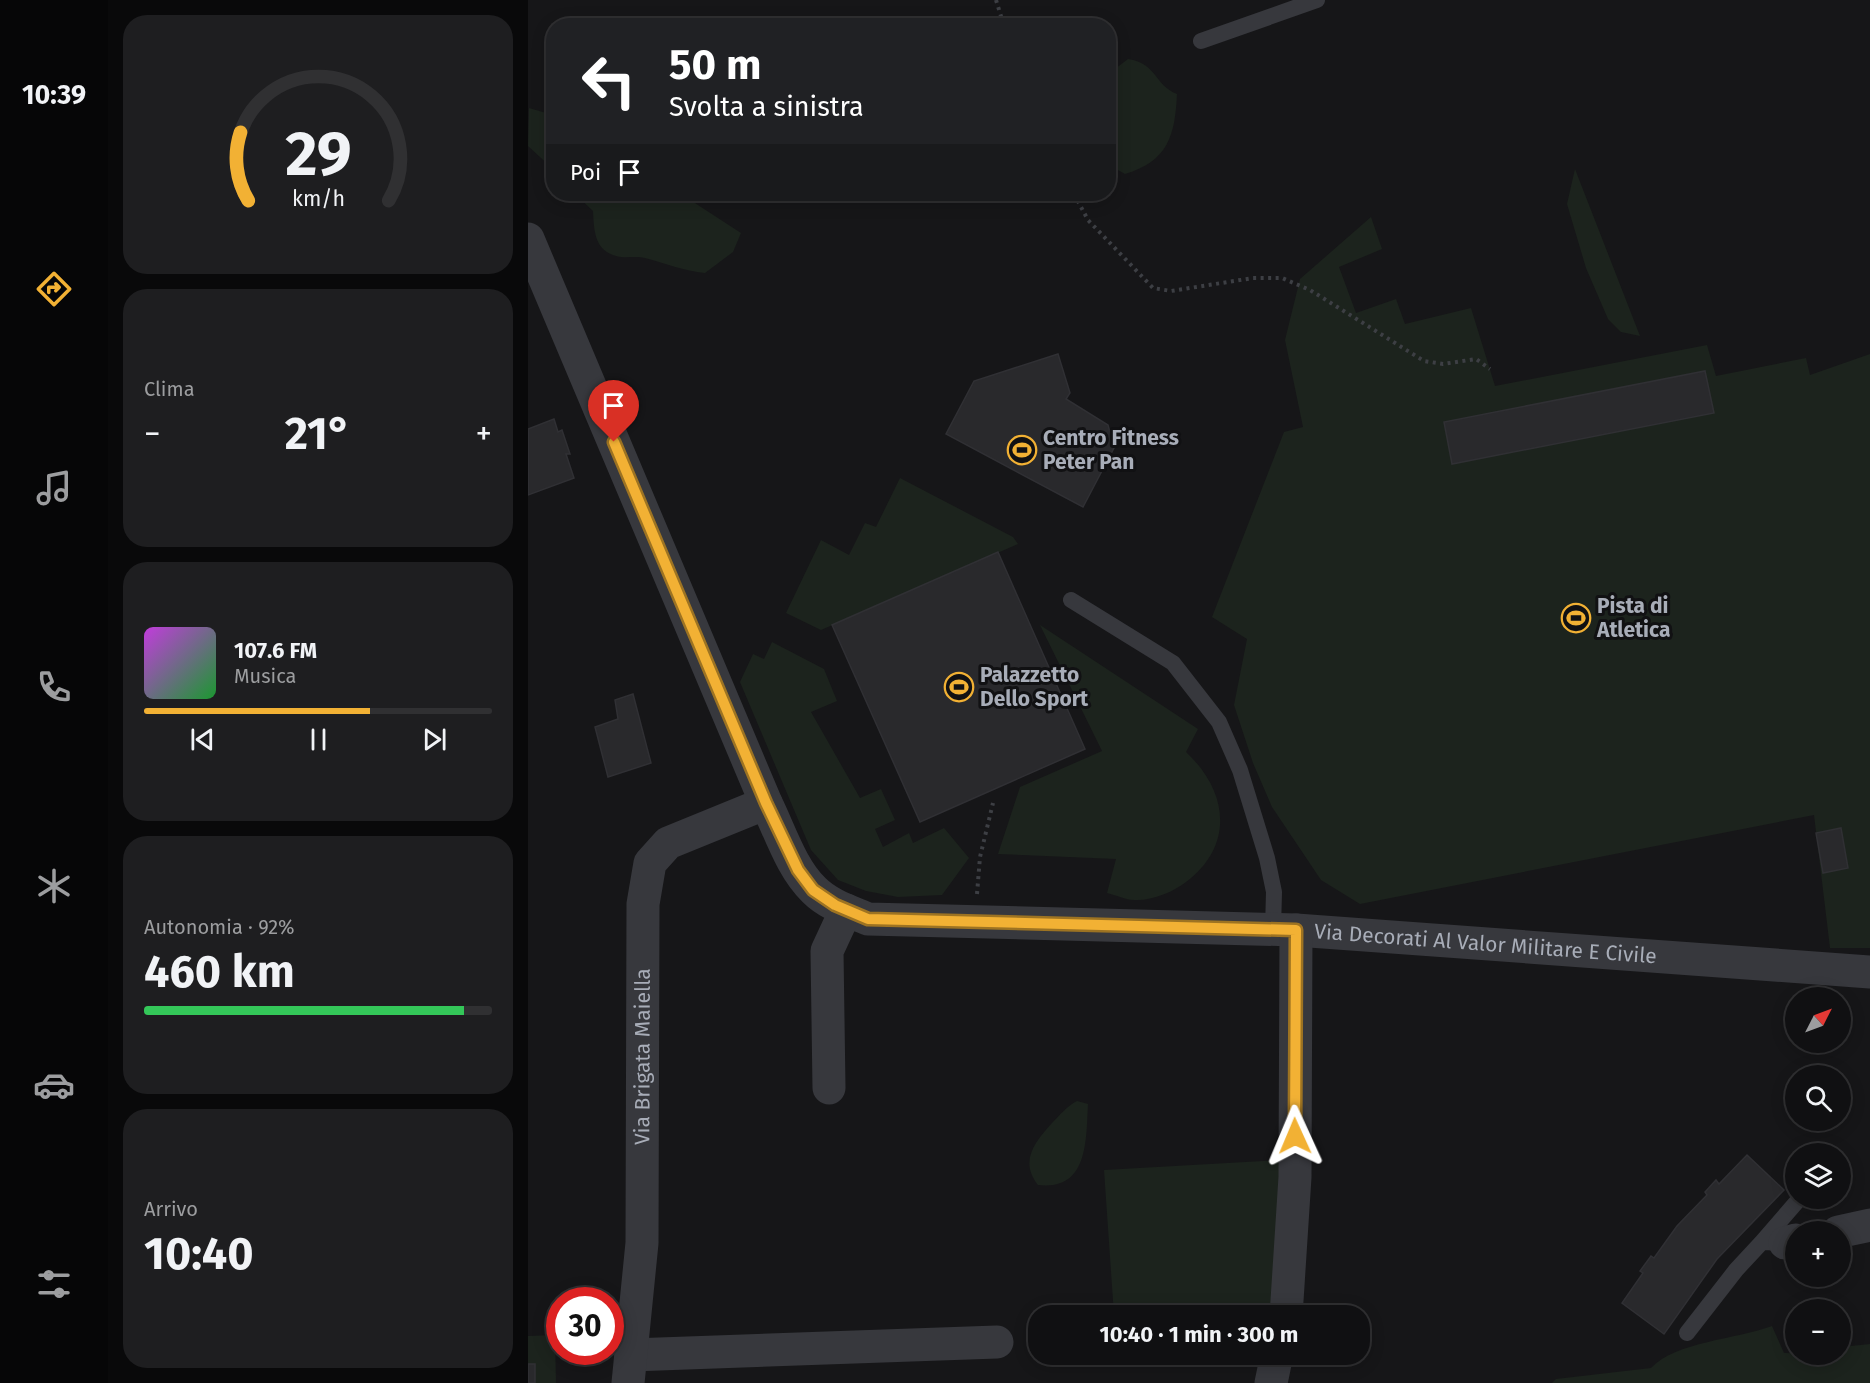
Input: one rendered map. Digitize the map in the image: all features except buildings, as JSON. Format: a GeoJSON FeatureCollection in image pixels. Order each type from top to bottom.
{"type":"FeatureCollection","features":[{"type":"Feature","properties":{"kind":"street","name":"Via Decorati Al Valor Militare E Civile"},"geometry":{"type":"LineString","coordinates":[[528,239],[766,803],[798,870],[813,890],[846,910],[868,919],[1284,930],[1870,972]]}},
{"type":"Feature","properties":{"kind":"street","name":"Via Brigata Maiella"},"geometry":{"type":"LineString","coordinates":[[630,1369],[642,1243],[643,903],[650,863],[668,843],[766,803]]}},
{"type":"Feature","properties":{"kind":"street"},"geometry":{"type":"LineString","coordinates":[[829,1089],[827,951],[846,910]]}},
{"type":"Feature","properties":{"kind":"street"},"geometry":{"type":"LineString","coordinates":[[1284,930],[1295,1177],[1287,1305]]}},
{"type":"Feature","properties":{"kind":"street"},"geometry":{"type":"LineString","coordinates":[[1851,1229],[1870,1225]]}},
{"type":"Feature","properties":{"kind":"street"},"geometry":{"type":"LineString","coordinates":[[630,1369],[997,1342]]}},
{"type":"Feature","properties":{"kind":"street"},"geometry":{"type":"LineString","coordinates":[[1271,1383],[1275,1365]]}},
{"type":"Feature","properties":{"kind":"lane"},"geometry":{"type":"LineString","coordinates":[[1201,41],[1317,0]]}},
{"type":"Feature","properties":{"kind":"lane"},"geometry":{"type":"LineString","coordinates":[[1071,600],[1173,663],[1219,722],[1240,770],[1267,858],[1284,930]]}},
{"type":"Feature","properties":{"kind":"lane"},"geometry":{"type":"LineString","coordinates":[[1687,1333],[1736,1270],[1781,1242],[1795,1209]]}},
{"type":"Feature","properties":{"kind":"path"},"geometry":{"type":"LineString","coordinates":[[996,0],[1002,18]]}},
{"type":"Feature","properties":{"kind":"path"},"geometry":{"type":"LineString","coordinates":[[1078,201],[1088,220],[1153,288],[1171,291],[1253,278],[1282,278],[1310,290],[1328,304],[1424,360],[1443,364],[1476,359],[1490,369]]}},
{"type":"Feature","properties":{"kind":"path"},"geometry":{"type":"LineString","coordinates":[[975,922],[980,856],[993,803]]}},
{"type":"Feature","properties":{"kind":"shaded area"},"geometry":{"type":"Polygon","coordinates":[[[1128,59],[1138,62],[1145,65],[1164,85],[1177,94],[1174,122],[1166,145],[1151,162],[1125,174],[1116,169],[1116,68],[1128,59]]]}},
{"type":"Feature","properties":{"kind":"shaded area"},"geometry":{"type":"Polygon","coordinates":[[[529,108],[546,113],[546,163],[528,146],[529,108]]]}},
{"type":"Feature","properties":{"kind":"shaded area"},"geometry":{"type":"Polygon","coordinates":[[[1575,169],[1640,336],[1621,332],[1608,319],[1586,268],[1567,204],[1575,169]]]}},
{"type":"Feature","properties":{"kind":"shaded area"},"geometry":{"type":"Polygon","coordinates":[[[582,201],[692,201],[741,233],[733,252],[705,273],[642,257],[612,255],[598,241],[595,234],[593,211],[582,201]]]}},
{"type":"Feature","properties":{"kind":"shaded area","name":"Pista di Atletica"},"geometry":{"type":"Polygon","coordinates":[[[1371,217],[1382,249],[1339,267],[1356,313],[1396,299],[1405,324],[1471,308],[1495,386],[1707,345],[1716,376],[1806,358],[1810,375],[1870,354],[1870,948],[1830,948],[1814,815],[1360,904],[1321,880],[1272,807],[1253,763],[1234,705],[1247,639],[1212,617],[1284,432],[1303,427],[1285,340],[1300,279],[1371,217]]]}},
{"type":"Feature","properties":{"kind":"shaded area"},"geometry":{"type":"Polygon","coordinates":[[[900,478],[1013,537],[1018,544],[821,630],[786,613],[821,540],[849,555],[865,523],[876,527],[900,478]]]}},
{"type":"Feature","properties":{"kind":"shaded area"},"geometry":{"type":"Polygon","coordinates":[[[1040,625],[1198,729],[1186,752],[1211,784],[1220,818],[1219,835],[1213,852],[1202,867],[1186,882],[1169,892],[1148,899],[1134,900],[1107,893],[1116,859],[998,854],[1020,787],[1102,751],[1040,625]]]}},
{"type":"Feature","properties":{"kind":"shaded area"},"geometry":{"type":"Polygon","coordinates":[[[772,642],[824,669],[837,701],[811,712],[860,798],[881,789],[895,820],[875,829],[883,847],[909,833],[913,843],[944,828],[969,858],[942,895],[898,897],[866,891],[838,880],[811,850],[740,682],[753,654],[764,659],[772,642]]]}},
{"type":"Feature","properties":{"kind":"shaded area"},"geometry":{"type":"Polygon","coordinates":[[[1077,1101],[1088,1104],[1085,1147],[1076,1171],[1067,1180],[1055,1185],[1038,1185],[1030,1168],[1035,1145],[1052,1123],[1077,1101]]]}},
{"type":"Feature","properties":{"kind":"shaded area"},"geometry":{"type":"Polygon","coordinates":[[[1280,1160],[1278,1305],[1113,1305],[1104,1170],[1280,1160]]]}},
{"type":"Feature","properties":{"kind":"shaded area"},"geometry":{"type":"Polygon","coordinates":[[[1772,1326],[1785,1353],[1785,1365],[1851,1365],[1851,1346],[1870,1344],[1870,1383],[1552,1383],[1556,1379],[1651,1368],[1675,1352],[1772,1326]]]}},
{"type":"Feature","properties":{"kind":"shaded area"},"geometry":{"type":"Polygon","coordinates":[[[546,1335],[546,1365],[556,1365],[556,1383],[528,1383],[528,1336],[546,1335]]]}},
{"type":"Feature","properties":{"kind":"place","name":"Centro Fitness Peter Pan"},"geometry":{"type":"Point","coordinates":[1022,450]}},
{"type":"Feature","properties":{"kind":"place","name":"Pista di Atletica"},"geometry":{"type":"Point","coordinates":[1576,618]}},
{"type":"Feature","properties":{"kind":"place","name":"Palazzetto Dello Sport"},"geometry":{"type":"Point","coordinates":[959,687]}},
{"type":"Feature","properties":{"kind":"route"},"geometry":{"type":"LineString","coordinates":[[614,442],[766,803],[798,870],[813,890],[835,905],[868,919],[1296,930],[1295,1136]]}}]}
